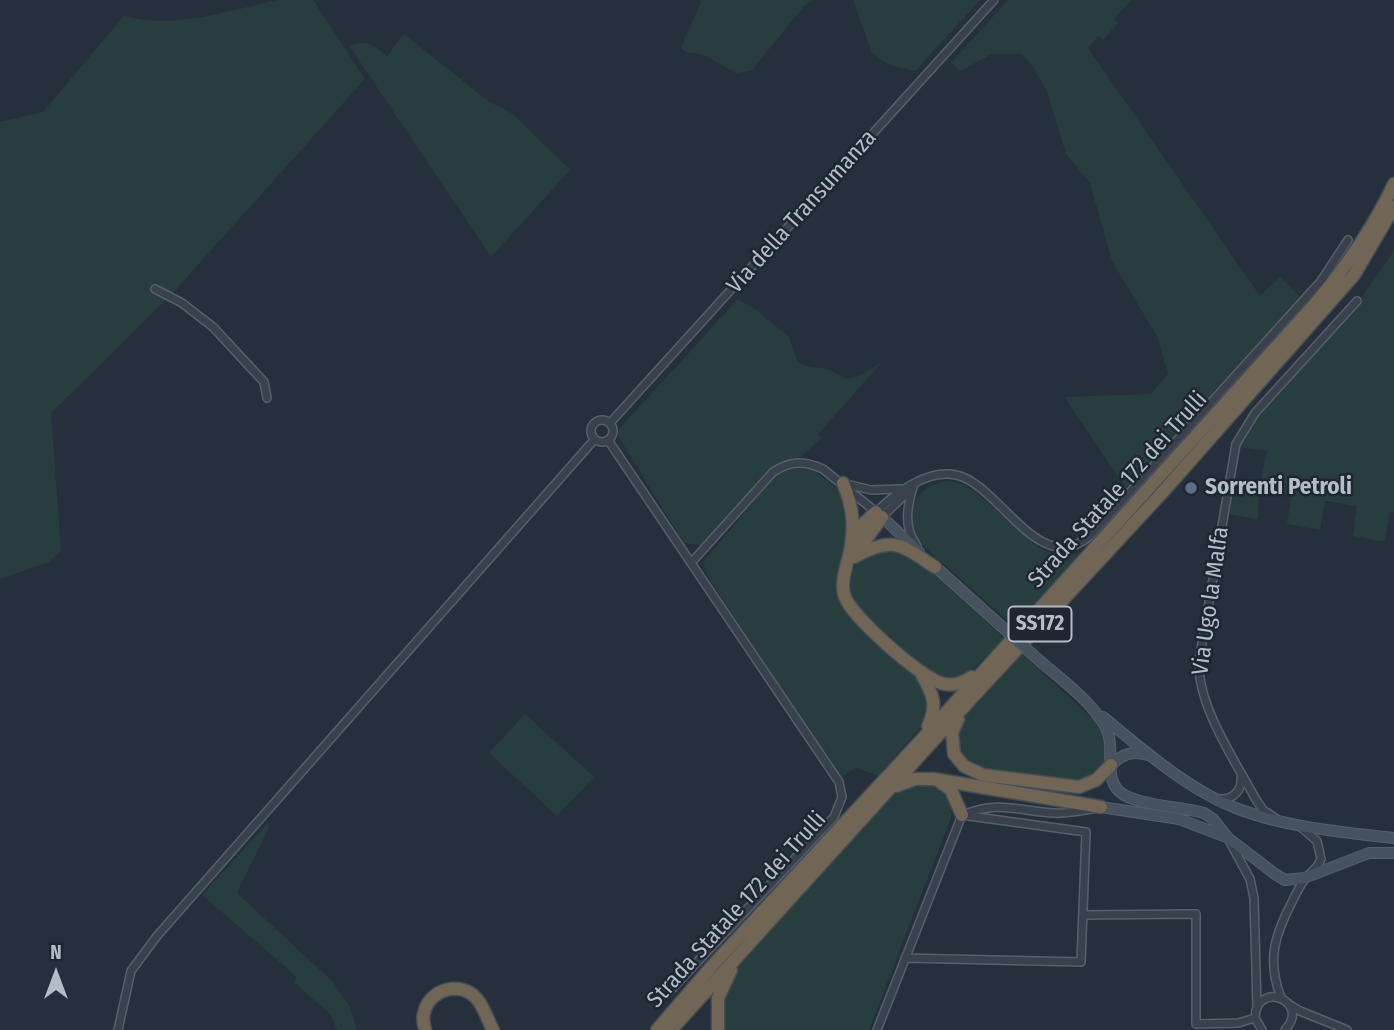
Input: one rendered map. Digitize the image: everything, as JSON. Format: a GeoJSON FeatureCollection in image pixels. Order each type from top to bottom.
{"type":"FeatureCollection","features":[{"type":"Feature","properties":{"kind":"highway","name":"Strada Statale 172 dei Trulli"},"geometry":{"type":"LineString","coordinates":[[657,1030],[713,965],[1314,305],[1348,264],[1379,215],[1394,184]]}},
{"type":"Feature","properties":{"kind":"highway","name":"Strada Statale 172 dei Trulli"},"geometry":{"type":"LineString","coordinates":[[671,1030],[970,699],[1161,494],[1354,275],[1394,207]]}},
{"type":"Feature","properties":{"kind":"highway"},"geometry":{"type":"LineString","coordinates":[[843,483],[854,516],[850,562],[843,586],[848,606],[922,675],[941,683],[957,684],[984,668]]}},
{"type":"Feature","properties":{"kind":"highway"},"geometry":{"type":"LineString","coordinates":[[852,541],[860,527],[879,514]]}},
{"type":"Feature","properties":{"kind":"highway"},"geometry":{"type":"LineString","coordinates":[[850,562],[879,514]]}},
{"type":"Feature","properties":{"kind":"highway"},"geometry":{"type":"LineString","coordinates":[[850,562],[881,544],[897,545],[931,563]]}},
{"type":"Feature","properties":{"kind":"highway"},"geometry":{"type":"LineString","coordinates":[[922,675],[934,701],[932,718],[922,738]]}},
{"type":"Feature","properties":{"kind":"highway"},"geometry":{"type":"LineString","coordinates":[[970,699],[954,726],[951,740],[958,760],[973,771],[1079,788],[1096,780],[1111,765]]}},
{"type":"Feature","properties":{"kind":"highway"},"geometry":{"type":"LineString","coordinates":[[885,794],[907,781],[933,779],[1101,807]]}},
{"type":"Feature","properties":{"kind":"highway"},"geometry":{"type":"LineString","coordinates":[[933,779],[951,790],[962,815]]}},
{"type":"Feature","properties":{"kind":"highway"},"geometry":{"type":"LineString","coordinates":[[718,1030],[718,998],[739,955]]}},
{"type":"Feature","properties":{"kind":"highway"},"geometry":{"type":"LineString","coordinates":[[425,1030],[423,1014],[430,1000],[441,990],[454,988],[467,992],[478,1000],[493,1030]]}},
{"type":"Feature","properties":{"kind":"street","name":"Via della Transumanza"},"geometry":{"type":"LineString","coordinates":[[610,423],[994,0]]}},
{"type":"Feature","properties":{"kind":"street"},"geometry":{"type":"LineString","coordinates":[[879,514],[893,495],[942,474],[963,477],[1043,542],[1068,546],[1084,541],[1321,281],[1348,240]]}},
{"type":"Feature","properties":{"kind":"street"},"geometry":{"type":"LineString","coordinates":[[155,289],[182,303],[213,327],[264,382],[267,398]]}},
{"type":"Feature","properties":{"kind":"street","name":"Via Ugo la Malfa"},"geometry":{"type":"LineString","coordinates":[[1280,822],[1259,805],[1208,707],[1198,674],[1236,444],[1255,413],[1357,301]]}},
{"type":"Feature","properties":{"kind":"street"},"geometry":{"type":"LineString","coordinates":[[601,419],[610,423],[613,432],[608,440],[594,440],[590,432],[593,423],[601,419]]}},
{"type":"Feature","properties":{"kind":"street"},"geometry":{"type":"LineString","coordinates":[[118,1030],[131,971],[157,936],[594,440]]}},
{"type":"Feature","properties":{"kind":"street"},"geometry":{"type":"LineString","coordinates":[[608,440],[839,782],[842,797],[834,817],[667,994]]}},
{"type":"Feature","properties":{"kind":"street"},"geometry":{"type":"LineString","coordinates":[[691,563],[773,472],[790,463],[813,464],[843,483],[879,514],[1092,708],[1156,759],[1217,799],[1239,810],[1298,826],[1394,838]]}},
{"type":"Feature","properties":{"kind":"street"},"geometry":{"type":"LineString","coordinates":[[843,483],[860,489],[882,491],[914,485]]}},
{"type":"Feature","properties":{"kind":"street"},"geometry":{"type":"LineString","coordinates":[[914,485],[907,512],[907,526],[913,540],[931,563]]}},
{"type":"Feature","properties":{"kind":"street"},"geometry":{"type":"LineString","coordinates":[[1092,708],[1110,736],[1114,785],[1125,796],[1204,813],[1213,819],[1228,838],[1241,860],[1254,898],[1256,1007],[1251,1030]]}},
{"type":"Feature","properties":{"kind":"street"},"geometry":{"type":"LineString","coordinates":[[1111,765],[1124,755],[1134,752],[1156,759]]}},
{"type":"Feature","properties":{"kind":"street"},"geometry":{"type":"LineString","coordinates":[[1217,799],[1228,799],[1238,792],[1242,780],[1240,770]]}},
{"type":"Feature","properties":{"kind":"street"},"geometry":{"type":"LineString","coordinates":[[962,815],[988,807],[1007,806],[1066,813],[1101,807],[1179,819],[1228,838],[1280,878],[1290,881],[1363,855],[1394,853]]}},
{"type":"Feature","properties":{"kind":"street"},"geometry":{"type":"LineString","coordinates":[[905,958],[1081,962],[1086,832],[962,815]]}},
{"type":"Feature","properties":{"kind":"street"},"geometry":{"type":"LineString","coordinates":[[877,1030],[962,815]]}},
{"type":"Feature","properties":{"kind":"street"},"geometry":{"type":"LineString","coordinates":[[1298,826],[1313,835],[1321,853],[1319,865],[1304,878],[1275,938],[1276,981],[1281,998],[1289,1004],[1347,1030]]}},
{"type":"Feature","properties":{"kind":"street"},"geometry":{"type":"LineString","coordinates":[[1083,915],[1196,914],[1196,1024],[1238,1023],[1255,1018]]}},
{"type":"Feature","properties":{"kind":"street"},"geometry":{"type":"LineString","coordinates":[[1256,1007],[1265,999],[1281,998]]}},
{"type":"Feature","properties":{"kind":"street"},"geometry":{"type":"LineString","coordinates":[[1285,1030],[1292,1016],[1289,1004]]}},
{"type":"Feature","properties":{"kind":"street"},"geometry":{"type":"LineString","coordinates":[[1255,1018],[1262,1030]]}},
{"type":"Feature","properties":{"kind":"green space"},"geometry":{"type":"Polygon","coordinates":[[[278,0],[313,0],[365,79],[168,298],[51,413],[61,550],[49,562],[0,579],[0,122],[43,112],[124,16],[143,20],[182,20],[278,0]]]}},
{"type":"Feature","properties":{"kind":"green space"},"geometry":{"type":"Polygon","coordinates":[[[700,0],[814,0],[805,5],[751,71],[736,73],[702,54],[685,52],[681,47],[700,0]]]}},
{"type":"Feature","properties":{"kind":"green space"},"geometry":{"type":"Polygon","coordinates":[[[853,0],[980,0],[915,71],[890,65],[872,53],[853,0]]]}},
{"type":"Feature","properties":{"kind":"green space"},"geometry":{"type":"Polygon","coordinates":[[[1008,0],[1131,0],[1114,19],[1118,23],[1103,40],[1098,36],[1088,48],[1260,296],[1280,277],[1300,297],[1126,488],[1064,397],[1151,394],[1168,374],[1158,338],[1112,261],[1090,183],[1066,154],[1047,91],[1032,65],[1022,54],[992,54],[960,71],[951,63],[1008,0]]]}},
{"type":"Feature","properties":{"kind":"green space"},"geometry":{"type":"Polygon","coordinates":[[[404,34],[488,101],[513,114],[570,170],[491,257],[350,47],[366,43],[387,56],[404,34]]]}},
{"type":"Feature","properties":{"kind":"green space"},"geometry":{"type":"Polygon","coordinates":[[[1394,251],[1394,512],[1390,512],[1385,540],[1353,536],[1357,506],[1325,501],[1320,530],[1287,524],[1291,496],[1259,491],[1258,519],[1228,514],[1229,484],[1259,489],[1267,451],[1239,447],[1247,426],[1362,297],[1394,251]]]}},
{"type":"Feature","properties":{"kind":"green space"},"geometry":{"type":"Polygon","coordinates":[[[738,299],[789,337],[797,361],[809,367],[828,369],[847,379],[864,374],[882,362],[818,434],[821,438],[802,456],[772,468],[701,545],[684,543],[618,436],[619,429],[738,299]]]}},
{"type":"Feature","properties":{"kind":"green space"},"geometry":{"type":"Polygon","coordinates":[[[795,467],[815,471],[839,491],[849,511],[847,540],[836,583],[841,608],[919,680],[930,705],[924,723],[878,776],[856,767],[841,778],[708,577],[703,562],[776,475],[795,467]]]}},
{"type":"Feature","properties":{"kind":"green space"},"geometry":{"type":"Polygon","coordinates":[[[949,481],[965,485],[975,492],[1039,548],[1058,556],[1084,552],[1014,626],[920,543],[915,532],[912,511],[920,494],[937,483],[949,481]]]}},
{"type":"Feature","properties":{"kind":"green space"},"geometry":{"type":"Polygon","coordinates":[[[878,548],[912,554],[1004,638],[970,672],[961,677],[942,677],[925,668],[861,611],[851,593],[850,580],[854,567],[878,548]]]}},
{"type":"Feature","properties":{"kind":"green space"},"geometry":{"type":"Polygon","coordinates":[[[1021,653],[1096,722],[1106,737],[1108,753],[1103,769],[1081,783],[972,768],[955,746],[955,736],[969,711],[1021,653]]]}},
{"type":"Feature","properties":{"kind":"green space"},"geometry":{"type":"Polygon","coordinates":[[[525,714],[594,777],[557,816],[489,753],[525,714]]]}},
{"type":"Feature","properties":{"kind":"green space"},"geometry":{"type":"Polygon","coordinates":[[[919,782],[942,786],[952,800],[951,818],[869,1030],[721,1030],[722,993],[735,968],[898,790],[919,782]]]}},
{"type":"Feature","properties":{"kind":"green space"},"geometry":{"type":"Polygon","coordinates":[[[268,823],[270,825],[237,893],[333,982],[350,1007],[357,1030],[337,1030],[331,1015],[294,982],[297,977],[202,895],[268,823]]]}},
{"type":"Feature","properties":{"kind":"place","name":"Sorrenti Petroli"},"geometry":{"type":"Point","coordinates":[1191,488]}}]}
